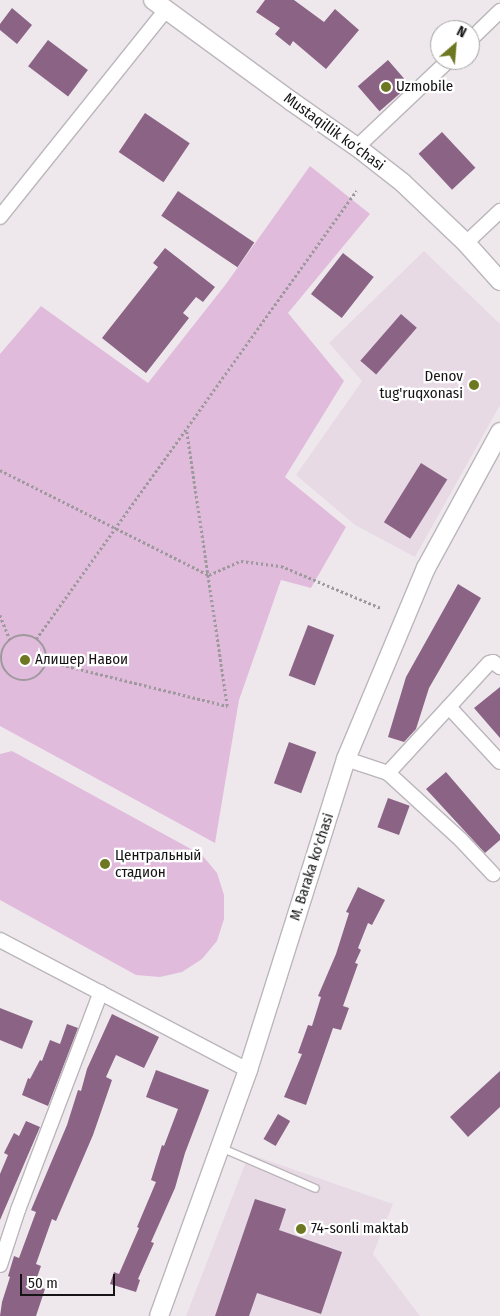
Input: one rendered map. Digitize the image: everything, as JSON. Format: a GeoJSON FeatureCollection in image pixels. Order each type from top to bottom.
{"type":"FeatureCollection","features":[{"type":"Feature","properties":{"kind":"street","name":"Mustaqillik ko‘chasi"},"geometry":{"type":"LineString","coordinates":[[159,5],[291,102],[357,147],[403,183],[466,243],[500,281]]}},
{"type":"Feature","properties":{"kind":"street"},"geometry":{"type":"LineString","coordinates":[[0,217],[159,5]]}},
{"type":"Feature","properties":{"kind":"street"},"geometry":{"type":"LineString","coordinates":[[480,30],[500,11]]}},
{"type":"Feature","properties":{"kind":"street"},"geometry":{"type":"LineString","coordinates":[[357,147],[438,70]]}},
{"type":"Feature","properties":{"kind":"street"},"geometry":{"type":"LineString","coordinates":[[466,243],[500,211]]}},
{"type":"Feature","properties":{"kind":"street","name":"M. Baraka ko'chasi"},"geometry":{"type":"LineString","coordinates":[[159,1316],[248,1070],[346,759],[426,568],[500,432]]}},
{"type":"Feature","properties":{"kind":"street"},"geometry":{"type":"LineString","coordinates":[[388,773],[489,663],[493,662],[500,667]]}},
{"type":"Feature","properties":{"kind":"street"},"geometry":{"type":"LineString","coordinates":[[449,707],[500,762]]}},
{"type":"Feature","properties":{"kind":"street"},"geometry":{"type":"LineString","coordinates":[[346,759],[388,773],[461,840],[493,874]]}},
{"type":"Feature","properties":{"kind":"street"},"geometry":{"type":"LineString","coordinates":[[0,940],[248,1070]]}},
{"type":"Feature","properties":{"kind":"street"},"geometry":{"type":"LineString","coordinates":[[0,1265],[18,1210],[101,992]]}},
{"type":"Feature","properties":{"kind":"lane"},"geometry":{"type":"LineString","coordinates":[[220,1147],[315,1188]]}},
{"type":"Feature","properties":{"kind":"path"},"geometry":{"type":"LineString","coordinates":[[36,639],[356,190]]}},
{"type":"Feature","properties":{"kind":"path"},"geometry":{"type":"LineString","coordinates":[[47,661],[227,706],[186,429]]}},
{"type":"Feature","properties":{"kind":"path"},"geometry":{"type":"LineString","coordinates":[[0,470],[209,575]]}},
{"type":"Feature","properties":{"kind":"path"},"geometry":{"type":"LineString","coordinates":[[209,575],[241,561],[281,566],[381,608]]}},
{"type":"Feature","properties":{"kind":"path"},"geometry":{"type":"LineString","coordinates":[[0,615],[10,640]]}},
{"type":"Feature","properties":{"kind":"path"},"geometry":{"type":"LineString","coordinates":[[22,635],[36,639],[46,650],[47,661],[43,671],[38,676],[24,681],[17,680],[5,670],[1,652],[10,640],[22,635]]}},
{"type":"Feature","properties":{"kind":"shaded area"},"geometry":{"type":"Polygon","coordinates":[[[310,166],[370,214],[288,313],[344,381],[285,477],[346,527],[311,588],[281,580],[239,700],[215,843],[0,726],[0,354],[41,306],[148,383],[226,284],[310,166]]]}},
{"type":"Feature","properties":{"kind":"shaded area"},"geometry":{"type":"Polygon","coordinates":[[[424,251],[500,324],[500,405],[415,557],[355,525],[296,475],[362,381],[329,343],[424,251]]]}},
{"type":"Feature","properties":{"kind":"shaded area","name":"Центральный стадион"},"geometry":{"type":"Polygon","coordinates":[[[12,751],[202,855],[217,873],[224,895],[224,919],[217,941],[202,959],[182,972],[160,977],[136,975],[0,900],[0,754],[12,751]]]}},
{"type":"Feature","properties":{"kind":"shaded area","name":"74-sonli maktab"},"geometry":{"type":"Polygon","coordinates":[[[249,1154],[393,1204],[373,1254],[420,1316],[186,1316],[249,1154]]]}},
{"type":"Feature","properties":{"kind":"building"},"geometry":{"type":"Polygon","coordinates":[[[265,0],[294,0],[324,22],[335,9],[359,30],[326,69],[293,41],[290,46],[275,34],[280,28],[256,12],[265,0]]]}},
{"type":"Feature","properties":{"kind":"building"},"geometry":{"type":"Polygon","coordinates":[[[12,8],[32,25],[17,44],[0,30],[0,24],[12,8]]]}},
{"type":"Feature","properties":{"kind":"building"},"geometry":{"type":"Polygon","coordinates":[[[48,40],[88,70],[68,96],[28,66],[48,40]]]}},
{"type":"Feature","properties":{"kind":"building","name":"Uzmobile"},"geometry":{"type":"Polygon","coordinates":[[[388,60],[410,85],[379,111],[358,86],[388,60]]]}},
{"type":"Feature","properties":{"kind":"building"},"geometry":{"type":"Polygon","coordinates":[[[145,113],[190,143],[163,182],[119,152],[145,113]]]}},
{"type":"Feature","properties":{"kind":"building"},"geometry":{"type":"Polygon","coordinates":[[[442,132],[475,168],[452,190],[419,154],[442,132]]]}},
{"type":"Feature","properties":{"kind":"building"},"geometry":{"type":"Polygon","coordinates":[[[178,191],[254,242],[237,267],[161,216],[178,191]]]}},
{"type":"Feature","properties":{"kind":"building"},"geometry":{"type":"Polygon","coordinates":[[[165,248],[215,287],[203,302],[196,297],[183,313],[189,318],[146,373],[102,338],[158,267],[153,263],[165,248]]]}},
{"type":"Feature","properties":{"kind":"building"},"geometry":{"type":"Polygon","coordinates":[[[343,253],[374,277],[342,318],[311,294],[343,253]]]}},
{"type":"Feature","properties":{"kind":"building"},"geometry":{"type":"Polygon","coordinates":[[[401,314],[417,328],[376,375],[360,361],[401,314]]]}},
{"type":"Feature","properties":{"kind":"building"},"geometry":{"type":"Polygon","coordinates":[[[421,463],[447,479],[410,539],[384,522],[421,463]]]}},
{"type":"Feature","properties":{"kind":"building"},"geometry":{"type":"Polygon","coordinates":[[[458,584],[481,598],[429,688],[416,729],[404,742],[388,737],[406,677],[458,584]]]}},
{"type":"Feature","properties":{"kind":"building"},"geometry":{"type":"Polygon","coordinates":[[[308,625],[334,635],[315,685],[289,675],[308,625]]]}},
{"type":"Feature","properties":{"kind":"building"},"geometry":{"type":"Polygon","coordinates":[[[500,687],[500,738],[474,708],[500,687]]]}},
{"type":"Feature","properties":{"kind":"building"},"geometry":{"type":"Polygon","coordinates":[[[289,742],[316,752],[301,793],[274,783],[289,742]]]}},
{"type":"Feature","properties":{"kind":"building"},"geometry":{"type":"Polygon","coordinates":[[[446,772],[500,835],[500,840],[485,853],[426,789],[446,772]]]}},
{"type":"Feature","properties":{"kind":"building"},"geometry":{"type":"Polygon","coordinates":[[[388,798],[410,806],[399,835],[377,827],[388,798]]]}},
{"type":"Feature","properties":{"kind":"building"},"geometry":{"type":"Polygon","coordinates":[[[358,887],[385,900],[372,925],[368,923],[358,948],[361,950],[355,963],[358,964],[343,1006],[349,1008],[341,1030],[333,1028],[306,1105],[284,1097],[302,1054],[298,1053],[308,1025],[312,1026],[321,997],[318,996],[336,954],[349,913],[346,912],[358,887]]]}},
{"type":"Feature","properties":{"kind":"building"},"geometry":{"type":"Polygon","coordinates":[[[0,1008],[33,1021],[22,1049],[0,1040],[0,1008]]]}},
{"type":"Feature","properties":{"kind":"building"},"geometry":{"type":"Polygon","coordinates":[[[112,1014],[159,1037],[144,1068],[116,1055],[106,1077],[112,1080],[93,1135],[56,1221],[52,1219],[36,1264],[41,1266],[34,1286],[45,1289],[36,1316],[0,1316],[14,1256],[19,1258],[36,1212],[31,1210],[67,1125],[78,1090],[81,1091],[87,1069],[112,1014]]]}},
{"type":"Feature","properties":{"kind":"building"},"geometry":{"type":"Polygon","coordinates":[[[67,1024],[78,1028],[48,1106],[22,1095],[28,1078],[30,1079],[40,1060],[42,1061],[50,1040],[60,1044],[67,1024]]]}},
{"type":"Feature","properties":{"kind":"building"},"geometry":{"type":"Polygon","coordinates":[[[156,1070],[209,1090],[185,1153],[175,1188],[151,1242],[154,1243],[138,1279],[140,1280],[136,1292],[110,1284],[114,1272],[119,1274],[139,1228],[137,1227],[156,1182],[151,1180],[162,1145],[164,1146],[178,1109],[146,1097],[156,1070]]]}},
{"type":"Feature","properties":{"kind":"building"},"geometry":{"type":"Polygon","coordinates":[[[500,1071],[500,1107],[468,1137],[450,1117],[500,1071]]]}},
{"type":"Feature","properties":{"kind":"building"},"geometry":{"type":"Polygon","coordinates":[[[278,1114],[290,1121],[276,1146],[263,1139],[278,1114]]]}},
{"type":"Feature","properties":{"kind":"building"},"geometry":{"type":"Polygon","coordinates":[[[26,1121],[40,1127],[0,1220],[0,1174],[8,1155],[4,1153],[14,1133],[19,1136],[26,1121]]]}},
{"type":"Feature","properties":{"kind":"building"},"geometry":{"type":"Polygon","coordinates":[[[255,1199],[286,1209],[279,1230],[342,1252],[321,1314],[257,1293],[249,1316],[215,1316],[255,1199]]]}},
{"type":"Feature","properties":{"kind":"place","name":"Uzmobile"},"geometry":{"type":"Point","coordinates":[386,87]}},
{"type":"Feature","properties":{"kind":"place","name":"Denov tug'ruqxonasi"},"geometry":{"type":"Point","coordinates":[474,385]}},
{"type":"Feature","properties":{"kind":"place","name":"Алишер Навои"},"geometry":{"type":"Point","coordinates":[25,660]}},
{"type":"Feature","properties":{"kind":"place","name":"Центральный стадион"},"geometry":{"type":"Point","coordinates":[105,864]}},
{"type":"Feature","properties":{"kind":"place","name":"74-sonli maktab"},"geometry":{"type":"Point","coordinates":[301,1229]}}]}
